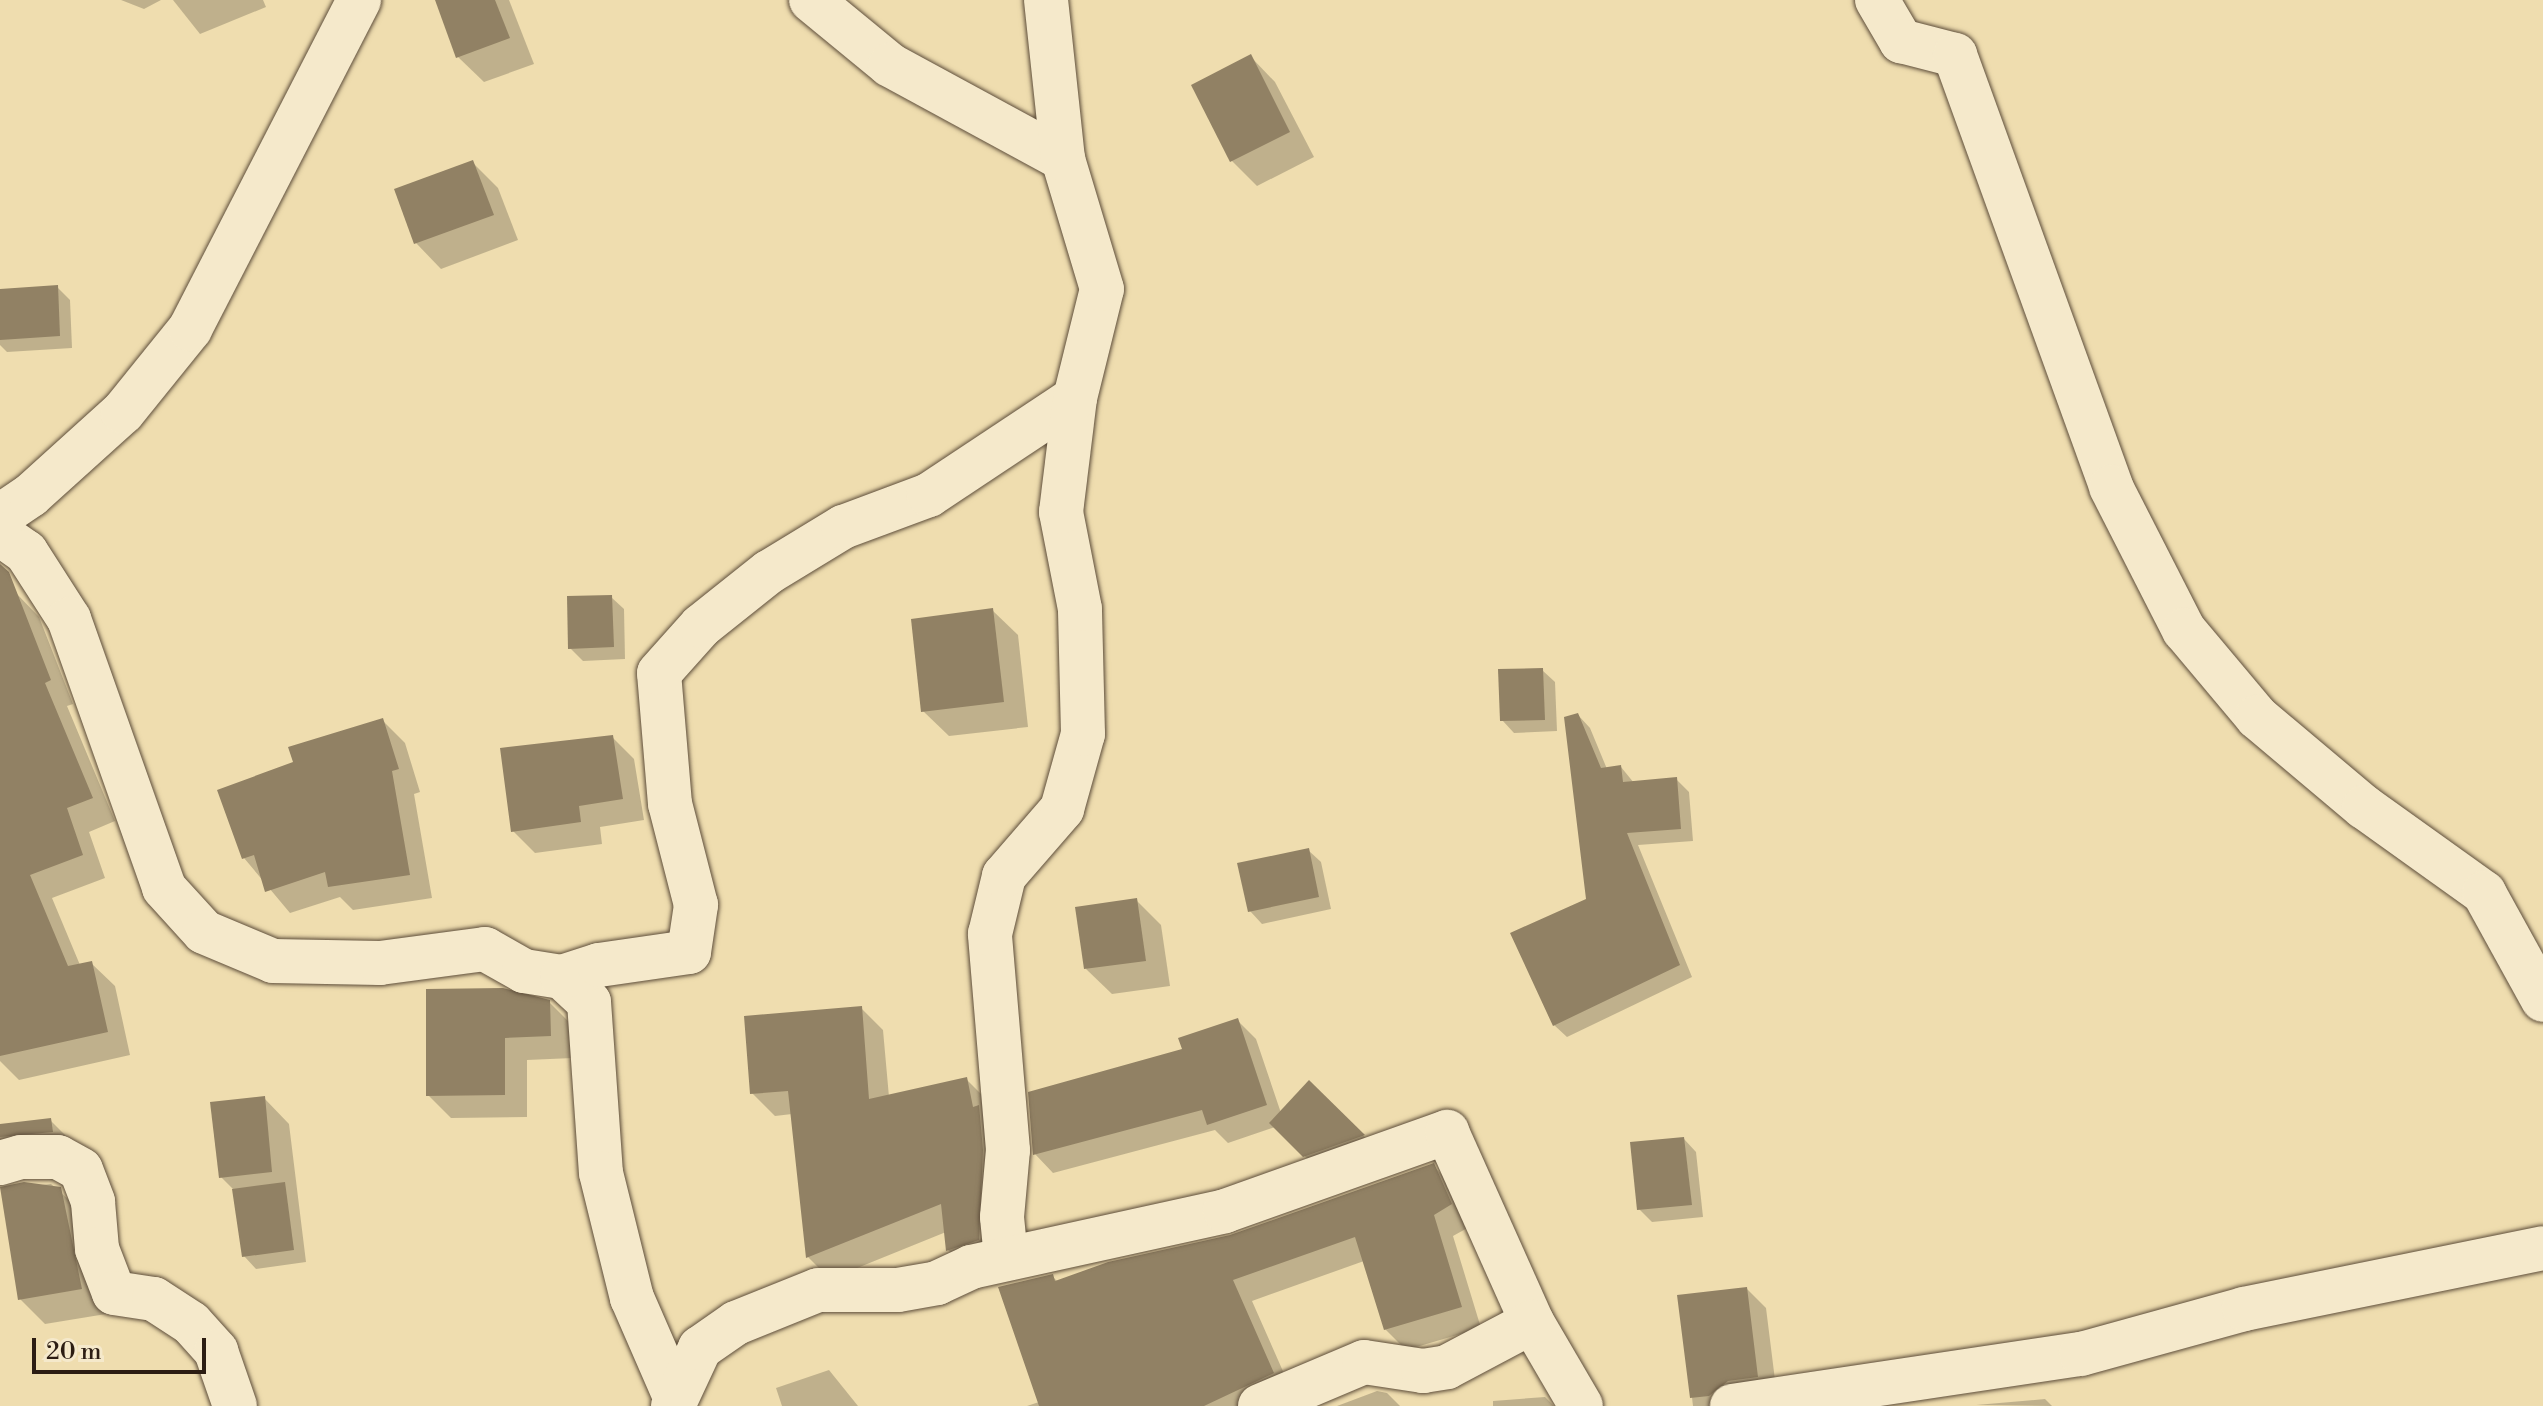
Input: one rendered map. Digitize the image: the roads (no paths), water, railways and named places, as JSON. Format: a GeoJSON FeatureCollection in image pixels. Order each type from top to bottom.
{"type":"FeatureCollection","features":[{"type":"Feature","properties":{"kind":"street"},"geometry":{"type":"LineString","coordinates":[[0,516],[31,495],[123,412],[190,329],[359,0]]}},
{"type":"Feature","properties":{"kind":"street"},"geometry":{"type":"LineString","coordinates":[[811,0],[890,65],[1063,159]]}},
{"type":"Feature","properties":{"kind":"street"},"geometry":{"type":"LineString","coordinates":[[1006,1258],[1002,1217],[1008,1150],[990,934],[1004,876],[1062,809],[1083,734],[1080,609],[1061,512],[1075,398],[1102,289],[1063,159],[1046,0]]}},
{"type":"Feature","properties":{"kind":"street"},"geometry":{"type":"LineString","coordinates":[[1877,0],[1901,41],[1955,55],[2111,487],[2184,630],[2257,717],[2364,807],[2484,893],[2543,1000]]}},
{"type":"Feature","properties":{"kind":"street"},"geometry":{"type":"LineString","coordinates":[[0,534],[26,552],[69,619],[164,888],[204,932],[273,961],[380,963],[485,949],[524,971],[562,977],[599,965],[689,952],[696,905],[670,804],[659,673],[669,661],[701,626],[769,572],[843,527],[929,495],[1075,398]]}},
{"type":"Feature","properties":{"kind":"street"},"geometry":{"type":"LineString","coordinates":[[562,977],[589,1002],[601,1173],[632,1298],[674,1401]]}},
{"type":"Feature","properties":{"kind":"street"},"geometry":{"type":"LineString","coordinates":[[674,1401],[700,1348],[736,1323],[785,1301],[818,1290],[898,1290],[937,1283],[1006,1258],[1225,1211],[1447,1132],[1532,1322],[1581,1406]]}},
{"type":"Feature","properties":{"kind":"street"},"geometry":{"type":"LineString","coordinates":[[0,1163],[21,1157],[58,1157],[81,1170],[93,1202],[97,1249],[114,1293],[154,1299],[191,1323],[216,1351],[235,1406]]}},
{"type":"Feature","properties":{"kind":"street"},"geometry":{"type":"LineString","coordinates":[[1732,1406],[2081,1354],[2244,1309],[2543,1248]]}},
{"type":"Feature","properties":{"kind":"street"},"geometry":{"type":"LineString","coordinates":[[1260,1406],[1364,1362],[1423,1371],[1447,1367],[1532,1322]]}}]}
